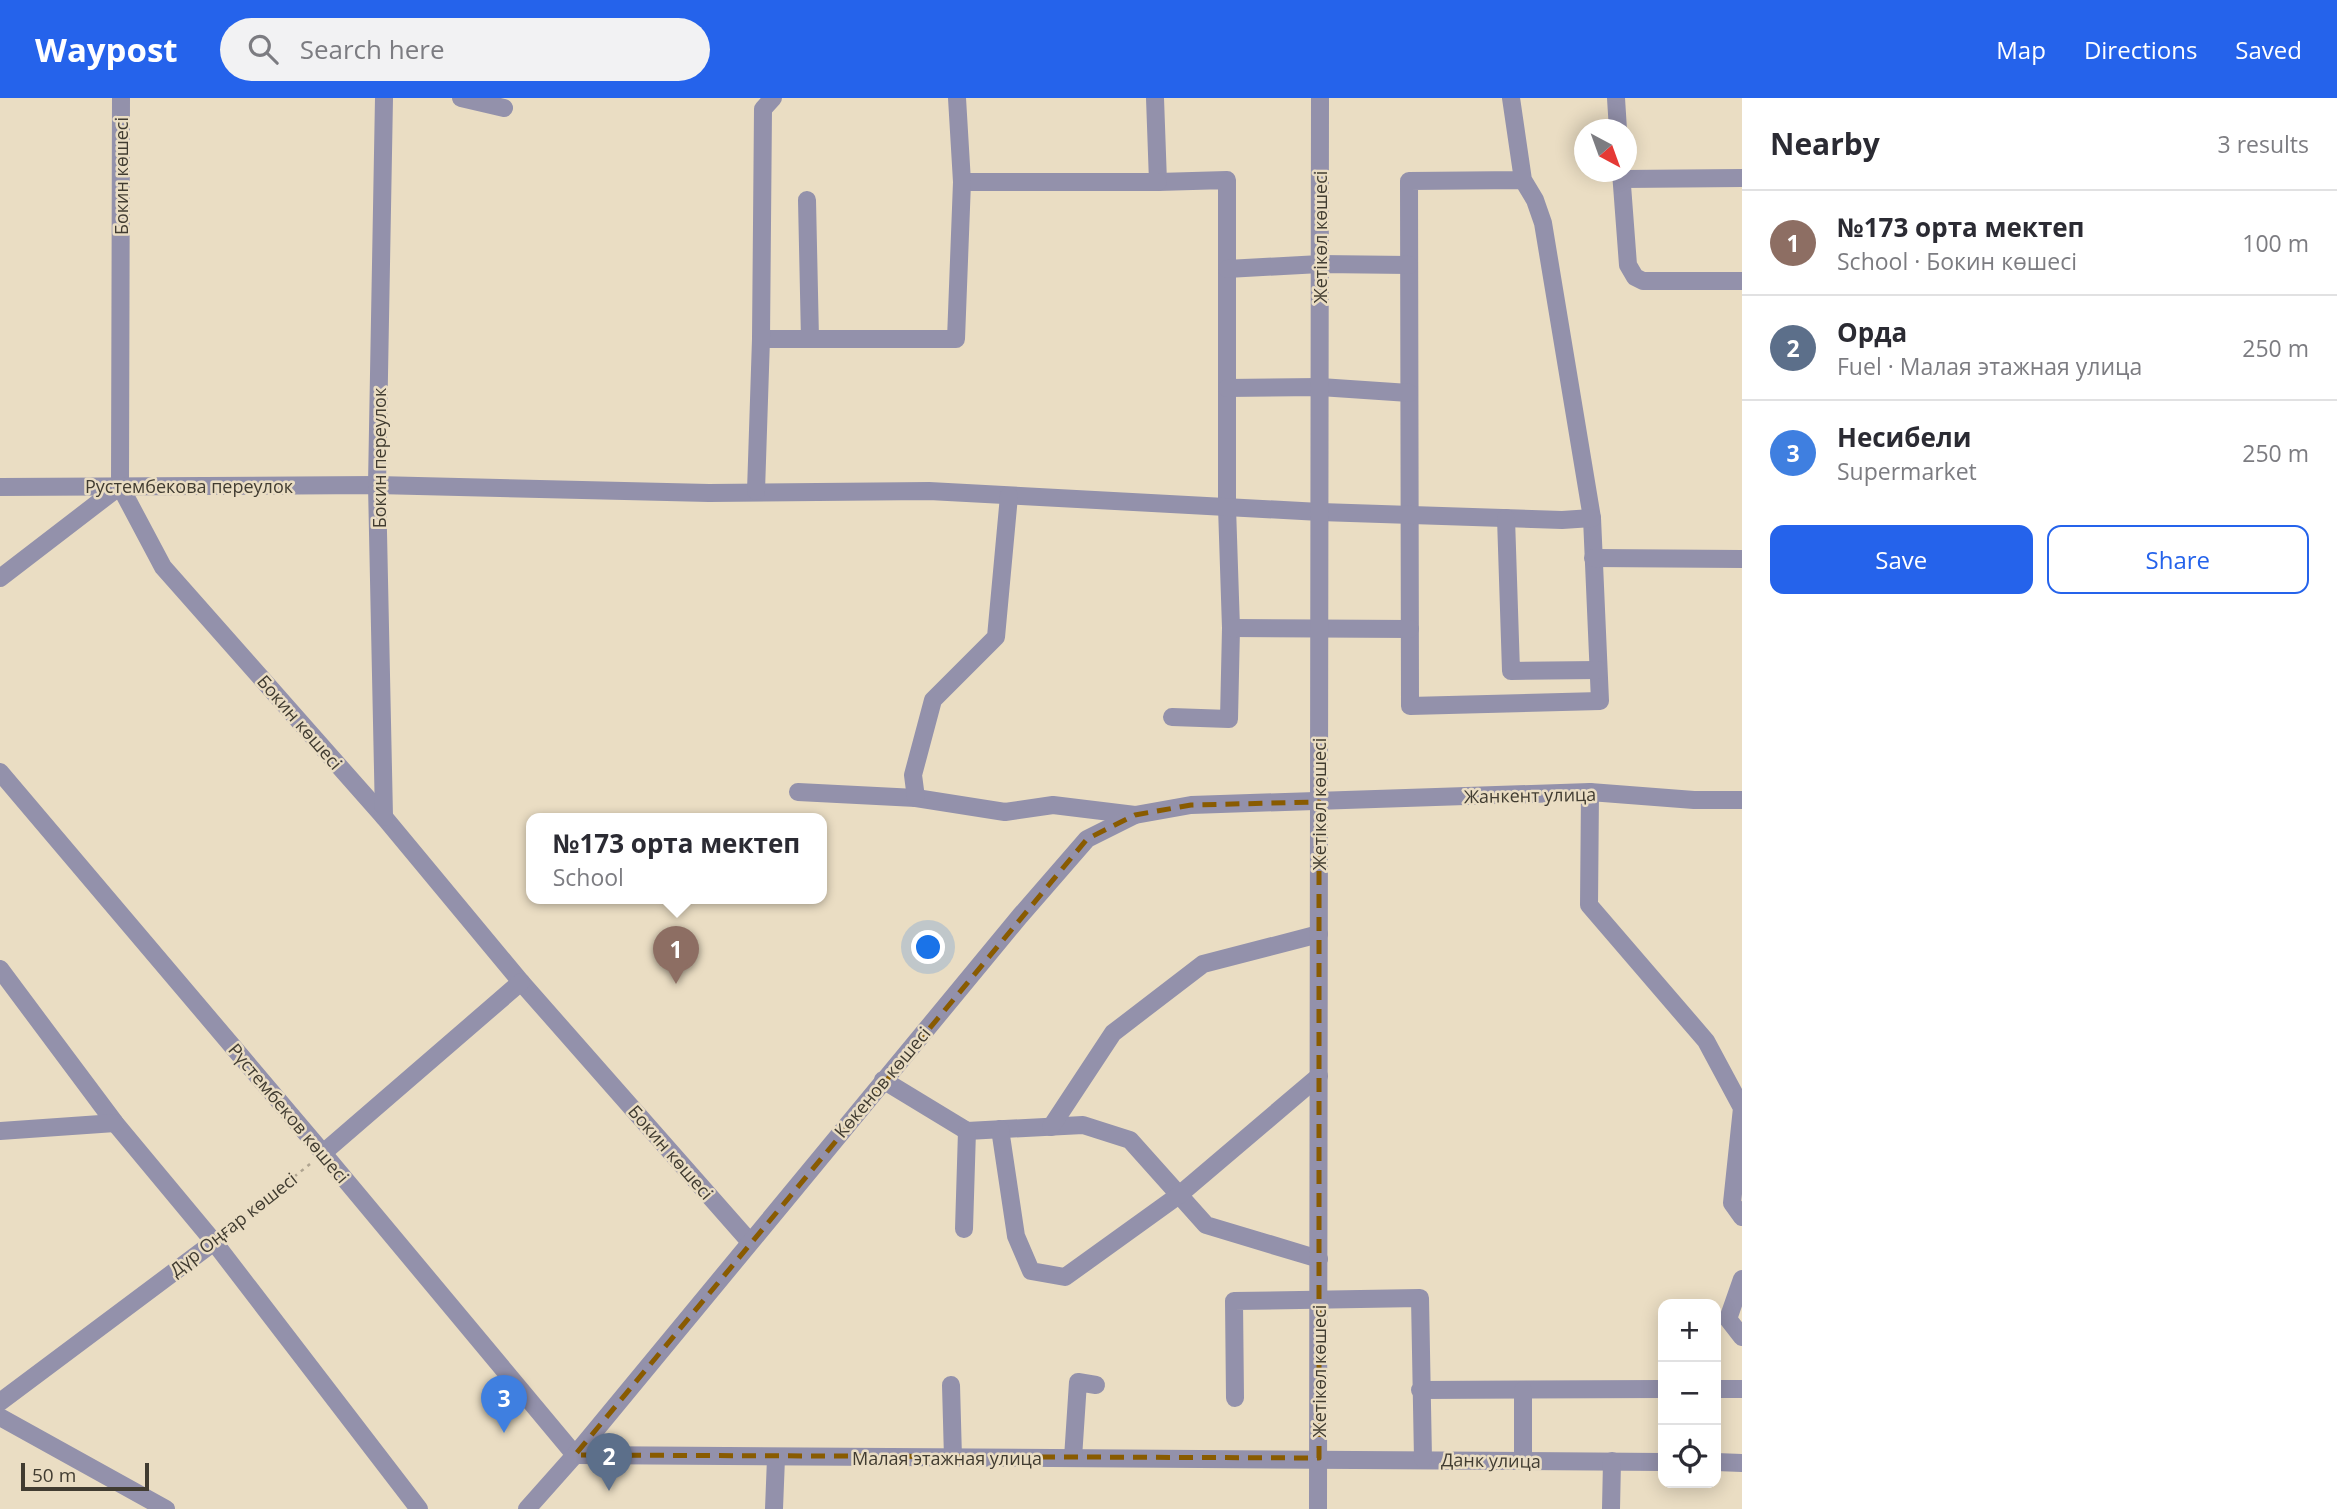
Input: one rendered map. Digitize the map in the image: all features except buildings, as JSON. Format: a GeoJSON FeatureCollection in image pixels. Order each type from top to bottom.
{"type":"FeatureCollection","features":[{"type":"Feature","properties":{"kind":"street","name":"Бокин көшесі"},"geometry":{"type":"LineString","coordinates":[[121,98],[120,486],[163,567],[384,817],[521,982],[750,1242]]}},
{"type":"Feature","properties":{"kind":"street","name":"Бокин переулок"},"geometry":{"type":"LineString","coordinates":[[384,98],[377,485],[384,817]]}},
{"type":"Feature","properties":{"kind":"street"},"geometry":{"type":"LineString","coordinates":[[461,98],[504,108]]}},
{"type":"Feature","properties":{"kind":"street"},"geometry":{"type":"LineString","coordinates":[[756,491],[761,340],[763,109],[773,98]]}},
{"type":"Feature","properties":{"kind":"street"},"geometry":{"type":"LineString","coordinates":[[761,340],[956,339],[962,182],[957,98]]}},
{"type":"Feature","properties":{"kind":"street"},"geometry":{"type":"LineString","coordinates":[[1156,98],[1158,182]]}},
{"type":"Feature","properties":{"kind":"street","name":"Жетікөл көшесі"},"geometry":{"type":"LineString","coordinates":[[1318,1509],[1320,98]]}},
{"type":"Feature","properties":{"kind":"street"},"geometry":{"type":"LineString","coordinates":[[1511,98],[1523,180],[1544,223],[1592,518],[1600,701],[1410,706],[1409,181],[1523,180]]}},
{"type":"Feature","properties":{"kind":"street"},"geometry":{"type":"LineString","coordinates":[[1616,98],[1617,119]]}},
{"type":"Feature","properties":{"kind":"street"},"geometry":{"type":"LineString","coordinates":[[1637,175],[1742,178]]}},
{"type":"Feature","properties":{"kind":"street"},"geometry":{"type":"LineString","coordinates":[[962,182],[1227,180],[1227,507],[1231,628],[1229,719],[1172,717]]}},
{"type":"Feature","properties":{"kind":"street"},"geometry":{"type":"LineString","coordinates":[[1622,182],[1628,265],[1636,277],[1643,281],[1742,281]]}},
{"type":"Feature","properties":{"kind":"street"},"geometry":{"type":"LineString","coordinates":[[807,200],[810,339]]}},
{"type":"Feature","properties":{"kind":"street"},"geometry":{"type":"LineString","coordinates":[[1227,269],[1320,264],[1409,265]]}},
{"type":"Feature","properties":{"kind":"street"},"geometry":{"type":"LineString","coordinates":[[1227,388],[1320,387],[1409,393]]}},
{"type":"Feature","properties":{"kind":"street","name":"Рустембекова переулок"},"geometry":{"type":"LineString","coordinates":[[0,487],[377,485],[695,492],[929,491],[1320,512],[1562,520],[1592,518]]}},
{"type":"Feature","properties":{"kind":"street"},"geometry":{"type":"LineString","coordinates":[[0,578],[120,486]]}},
{"type":"Feature","properties":{"kind":"street"},"geometry":{"type":"LineString","coordinates":[[916,798],[912,775],[933,700],[996,636],[1009,496]]}},
{"type":"Feature","properties":{"kind":"street"},"geometry":{"type":"LineString","coordinates":[[1506,518],[1511,671],[1598,670]]}},
{"type":"Feature","properties":{"kind":"street"},"geometry":{"type":"LineString","coordinates":[[1594,558],[1742,559]]}},
{"type":"Feature","properties":{"kind":"street"},"geometry":{"type":"LineString","coordinates":[[1231,628],[1410,629]]}},
{"type":"Feature","properties":{"kind":"street","name":"Рүстембеков көшесі"},"geometry":{"type":"LineString","coordinates":[[0,772],[575,1455]]}},
{"type":"Feature","properties":{"kind":"street"},"geometry":{"type":"LineString","coordinates":[[798,792],[916,798],[1005,812],[1053,805],[1135,815]]}},
{"type":"Feature","properties":{"kind":"street"},"geometry":{"type":"LineString","coordinates":[[1590,792],[1589,905],[1706,1041],[1742,1108],[1732,1203],[1742,1217]]}},
{"type":"Feature","properties":{"kind":"street","name":"Жанкент улица"},"geometry":{"type":"LineString","coordinates":[[1319,802],[1590,792],[1694,800],[1742,800]]}},
{"type":"Feature","properties":{"kind":"street","name":"Көкенов көшесі"},"geometry":{"type":"LineString","coordinates":[[527,1509],[575,1455],[883,1080],[1087,839],[1135,815],[1191,805],[1319,802]]}},
{"type":"Feature","properties":{"kind":"street"},"geometry":{"type":"LineString","coordinates":[[1051,1127],[1113,1033],[1203,964],[1319,934]]}},
{"type":"Feature","properties":{"kind":"street"},"geometry":{"type":"LineString","coordinates":[[0,969],[115,1123],[214,1242],[419,1509]]}},
{"type":"Feature","properties":{"kind":"street"},"geometry":{"type":"LineString","coordinates":[[323,1153],[521,982]]}},
{"type":"Feature","properties":{"kind":"street"},"geometry":{"type":"LineString","coordinates":[[1000,1129],[1016,1236],[1031,1271],[1065,1277],[1179,1195],[1319,1076]]}},
{"type":"Feature","properties":{"kind":"street"},"geometry":{"type":"LineString","coordinates":[[883,1080],[967,1131],[1083,1125],[1130,1140],[1206,1225],[1319,1259]]}},
{"type":"Feature","properties":{"kind":"street"},"geometry":{"type":"LineString","coordinates":[[0,1131],[115,1123]]}},
{"type":"Feature","properties":{"kind":"street"},"geometry":{"type":"LineString","coordinates":[[964,1229],[967,1131]]}},
{"type":"Feature","properties":{"kind":"street","name":"Дүр Оңғар көшесі"},"geometry":{"type":"LineString","coordinates":[[0,1402],[214,1242]]}},
{"type":"Feature","properties":{"kind":"street"},"geometry":{"type":"LineString","coordinates":[[1742,1279],[1728,1319],[1742,1337]]}},
{"type":"Feature","properties":{"kind":"street"},"geometry":{"type":"LineString","coordinates":[[1235,1398],[1234,1301],[1420,1298],[1423,1459]]}},
{"type":"Feature","properties":{"kind":"street"},"geometry":{"type":"LineString","coordinates":[[1073,1458],[1078,1382],[1096,1385]]}},
{"type":"Feature","properties":{"kind":"street"},"geometry":{"type":"LineString","coordinates":[[951,1385],[953,1458]]}},
{"type":"Feature","properties":{"kind":"street"},"geometry":{"type":"LineString","coordinates":[[1420,1390],[1658,1389]]}},
{"type":"Feature","properties":{"kind":"street"},"geometry":{"type":"LineString","coordinates":[[1721,1389],[1742,1389]]}},
{"type":"Feature","properties":{"kind":"street"},"geometry":{"type":"LineString","coordinates":[[1523,1390],[1523,1460]]}},
{"type":"Feature","properties":{"kind":"street"},"geometry":{"type":"LineString","coordinates":[[0,1417],[166,1509]]}},
{"type":"Feature","properties":{"kind":"street","name":"Малая этажная улица"},"geometry":{"type":"LineString","coordinates":[[575,1455],[776,1458],[1319,1458]]}},
{"type":"Feature","properties":{"kind":"street"},"geometry":{"type":"LineString","coordinates":[[774,1509],[776,1458]]}},
{"type":"Feature","properties":{"kind":"street","name":"Данк улица"},"geometry":{"type":"LineString","coordinates":[[1319,1458],[1658,1462]]}},
{"type":"Feature","properties":{"kind":"street"},"geometry":{"type":"LineString","coordinates":[[1611,1509],[1612,1461]]}},
{"type":"Feature","properties":{"kind":"street"},"geometry":{"type":"LineString","coordinates":[[1721,1462],[1742,1463]]}},
{"type":"Feature","properties":{"kind":"path","name":"Дүр Оңғар көшесі"},"geometry":{"type":"LineString","coordinates":[[214,1242],[323,1153]]}},
{"type":"Feature","properties":{"kind":"highlighted area"},"geometry":{"type":"Polygon","coordinates":[[[1319,802],[1319,1458],[575,1455],[1087,839],[1135,815],[1191,805],[1319,802]]]}},
{"type":"Feature","properties":{"kind":"place","name":"№173 орта мектеп"},"geometry":{"type":"Point","coordinates":[676,984]}},
{"type":"Feature","properties":{"kind":"place","name":"Несибели"},"geometry":{"type":"Point","coordinates":[504,1433]}},
{"type":"Feature","properties":{"kind":"place","name":"Орда"},"geometry":{"type":"Point","coordinates":[609,1491]}}]}
